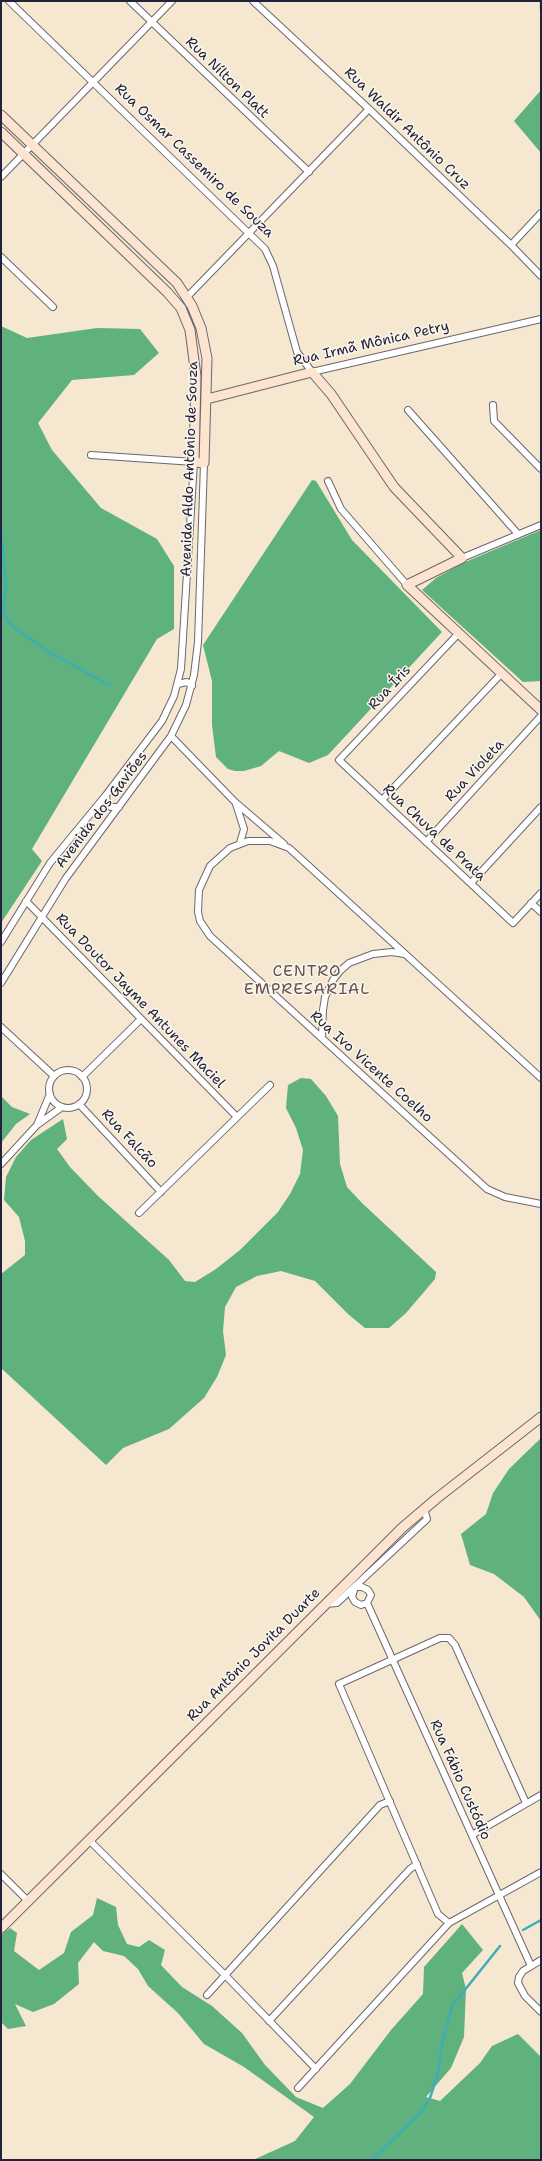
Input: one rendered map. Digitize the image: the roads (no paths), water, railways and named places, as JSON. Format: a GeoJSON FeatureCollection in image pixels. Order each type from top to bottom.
{"type":"FeatureCollection","features":[{"type":"Feature","properties":{"kind":"street","name":"Rua Osmar Cassemiro de Souza"},"geometry":{"type":"LineString","coordinates":[[9,1],[249,233],[270,257],[297,352],[331,394],[394,487],[462,558]]}},
{"type":"Feature","properties":{"kind":"street","name":"Rua Nílton Platt"},"geometry":{"type":"LineString","coordinates":[[130,1],[309,172]]}},
{"type":"Feature","properties":{"kind":"street"},"geometry":{"type":"LineString","coordinates":[[1,177],[172,1]]}},
{"type":"Feature","properties":{"kind":"street","name":"Rua Waldir Antônio Cruz"},"geometry":{"type":"LineString","coordinates":[[253,1],[369,109],[511,245],[541,276]]}},
{"type":"Feature","properties":{"kind":"street"},"geometry":{"type":"LineString","coordinates":[[187,297],[369,109]]}},
{"type":"Feature","properties":{"kind":"street","name":"Avenida Aldo Antônio de Souza"},"geometry":{"type":"LineString","coordinates":[[1,115],[176,282],[187,297],[197,315],[205,342],[208,364],[198,642]]}},
{"type":"Feature","properties":{"kind":"street","name":"Avenida Aldo Antônio de Souza"},"geometry":{"type":"LineString","coordinates":[[1,132],[167,292],[181,308],[190,330],[196,376],[194,462],[184,642]]}},
{"type":"Feature","properties":{"kind":"street"},"geometry":{"type":"LineString","coordinates":[[511,245],[541,213]]}},
{"type":"Feature","properties":{"kind":"street"},"geometry":{"type":"LineString","coordinates":[[1,257],[53,307]]}},
{"type":"Feature","properties":{"kind":"street","name":"Rua Irmã Mônica Petry"},"geometry":{"type":"LineString","coordinates":[[207,398],[541,319]]}},
{"type":"Feature","properties":{"kind":"street"},"geometry":{"type":"LineString","coordinates":[[493,405],[494,421],[541,469]]}},
{"type":"Feature","properties":{"kind":"street"},"geometry":{"type":"LineString","coordinates":[[408,410],[518,534]]}},
{"type":"Feature","properties":{"kind":"street"},"geometry":{"type":"LineString","coordinates":[[91,456],[204,463]]}},
{"type":"Feature","properties":{"kind":"street"},"geometry":{"type":"LineString","coordinates":[[328,481],[341,509],[407,585],[541,710]]}},
{"type":"Feature","properties":{"kind":"street"},"geometry":{"type":"LineString","coordinates":[[407,585],[462,558],[541,525]]}},
{"type":"Feature","properties":{"kind":"street","name":"Rua Íris"},"geometry":{"type":"LineString","coordinates":[[339,760],[458,633]]}},
{"type":"Feature","properties":{"kind":"street","name":"Avenida dos Gaviões"},"geometry":{"type":"LineString","coordinates":[[1,942],[50,863],[106,795],[158,727],[169,709],[178,684],[184,642]]}},
{"type":"Feature","properties":{"kind":"street","name":"Avenida dos Gaviões"},"geometry":{"type":"LineString","coordinates":[[1,983],[66,878],[171,736],[186,705],[192,686],[198,642]]}},
{"type":"Feature","properties":{"kind":"street"},"geometry":{"type":"LineString","coordinates":[[382,800],[502,673]]}},
{"type":"Feature","properties":{"kind":"street"},"geometry":{"type":"LineString","coordinates":[[178,684],[187,682],[192,686]]}},
{"type":"Feature","properties":{"kind":"street","name":"Rua Violeta"},"geometry":{"type":"LineString","coordinates":[[426,842],[541,716]]}},
{"type":"Feature","properties":{"kind":"street","name":"Rua Ivo Vicente Coelho"},"geometry":{"type":"LineString","coordinates":[[171,736],[235,802],[289,848],[541,1078]]}},
{"type":"Feature","properties":{"kind":"street","name":"Rua Chuva de Prata"},"geometry":{"type":"LineString","coordinates":[[339,760],[513,923],[531,904]]}},
{"type":"Feature","properties":{"kind":"street"},"geometry":{"type":"LineString","coordinates":[[106,795],[107,803],[111,807],[119,807]]}},
{"type":"Feature","properties":{"kind":"street","name":"Rua Ivo Vicente Coelho"},"geometry":{"type":"LineString","coordinates":[[235,802],[244,829],[240,843]]}},
{"type":"Feature","properties":{"kind":"street"},"geometry":{"type":"LineString","coordinates":[[471,884],[541,807]]}},
{"type":"Feature","properties":{"kind":"street","name":"Rua Ivo Vicente Coelho"},"geometry":{"type":"LineString","coordinates":[[289,848],[260,840],[240,843],[230,848],[215,860],[203,880],[198,901],[200,921],[205,930],[487,1189],[506,1197],[541,1204]]}},
{"type":"Feature","properties":{"kind":"street"},"geometry":{"type":"LineString","coordinates":[[541,893],[531,904],[541,912]]}},
{"type":"Feature","properties":{"kind":"street","name":"Rua Doutor Jayme Antunes Maciel"},"geometry":{"type":"LineString","coordinates":[[26,901],[237,1117]]}},
{"type":"Feature","properties":{"kind":"street"},"geometry":{"type":"LineString","coordinates":[[322,1038],[325,997],[333,980],[340,971],[349,963],[373,954],[392,952],[404,954]]}},
{"type":"Feature","properties":{"kind":"street"},"geometry":{"type":"LineString","coordinates":[[82,1077],[142,1019]]}},
{"type":"Feature","properties":{"kind":"street"},"geometry":{"type":"LineString","coordinates":[[1,1027],[54,1076]]}},
{"type":"Feature","properties":{"kind":"street"},"geometry":{"type":"LineString","coordinates":[[71,1070],[82,1077],[87,1088],[84,1099],[79,1104],[68,1108],[62,1107],[52,1100],[50,1094],[50,1082],[59,1072],[71,1070]]}},
{"type":"Feature","properties":{"kind":"street"},"geometry":{"type":"LineString","coordinates":[[139,1213],[270,1085]]}},
{"type":"Feature","properties":{"kind":"street"},"geometry":{"type":"LineString","coordinates":[[37,1125],[50,1094]]}},
{"type":"Feature","properties":{"kind":"street","name":"Rua Falcão"},"geometry":{"type":"LineString","coordinates":[[79,1104],[161,1192]]}},
{"type":"Feature","properties":{"kind":"street"},"geometry":{"type":"LineString","coordinates":[[1,1164],[37,1125],[62,1107]]}},
{"type":"Feature","properties":{"kind":"street","name":"Rua Antônio Jovita Duarte"},"geometry":{"type":"LineString","coordinates":[[1,1928],[29,1902],[89,1840],[398,1532],[424,1509],[541,1417]]}},
{"type":"Feature","properties":{"kind":"street"},"geometry":{"type":"LineString","coordinates":[[325,1604],[337,1603],[427,1519],[424,1509]]}},
{"type":"Feature","properties":{"kind":"street"},"geometry":{"type":"LineString","coordinates":[[355,1587],[362,1587],[368,1590],[371,1595],[367,1604],[361,1605],[355,1602],[352,1597],[355,1587]]}},
{"type":"Feature","properties":{"kind":"street","name":"Rua Fábio Custódio"},"geometry":{"type":"LineString","coordinates":[[367,1604],[531,1966]]}},
{"type":"Feature","properties":{"kind":"street"},"geometry":{"type":"LineString","coordinates":[[449,1923],[438,1914],[339,1684],[440,1638],[449,1638],[456,1645],[526,1803]]}},
{"type":"Feature","properties":{"kind":"street"},"geometry":{"type":"LineString","coordinates":[[472,1835],[541,1794]]}},
{"type":"Feature","properties":{"kind":"street"},"geometry":{"type":"LineString","coordinates":[[207,1995],[380,1805],[390,1801]]}},
{"type":"Feature","properties":{"kind":"street"},"geometry":{"type":"LineString","coordinates":[[89,1840],[225,1975],[316,2069]]}},
{"type":"Feature","properties":{"kind":"street"},"geometry":{"type":"LineString","coordinates":[[269,2020],[405,1874],[417,1864]]}},
{"type":"Feature","properties":{"kind":"street"},"geometry":{"type":"LineString","coordinates":[[298,2088],[449,1923],[541,1872]]}},
{"type":"Feature","properties":{"kind":"street"},"geometry":{"type":"LineString","coordinates":[[1,1874],[29,1902]]}},
{"type":"Feature","properties":{"kind":"street"},"geometry":{"type":"LineString","coordinates":[[541,1960],[531,1966],[519,1977],[518,1984],[525,1996],[541,2012]]}},
{"type":"Feature","properties":{"kind":"waterway"},"geometry":{"type":"LineString","coordinates":[[541,1],[541,10]]}},
{"type":"Feature","properties":{"kind":"waterway"},"geometry":{"type":"LineString","coordinates":[[1,529],[6,585],[3,610],[5,617],[11,625],[47,651],[109,685]]}},
{"type":"Feature","properties":{"kind":"waterway"},"geometry":{"type":"LineString","coordinates":[[523,1930],[541,1920]]}},
{"type":"Feature","properties":{"kind":"waterway"},"geometry":{"type":"LineString","coordinates":[[372,2160],[421,2112],[430,2098],[438,2073],[442,2044],[452,2006],[500,1946]]}},
{"type":"Feature","properties":{"kind":"district","name":"CENTRO EMPRESARIAL"},"geometry":{"type":"Point","coordinates":[307,981]}}]}
